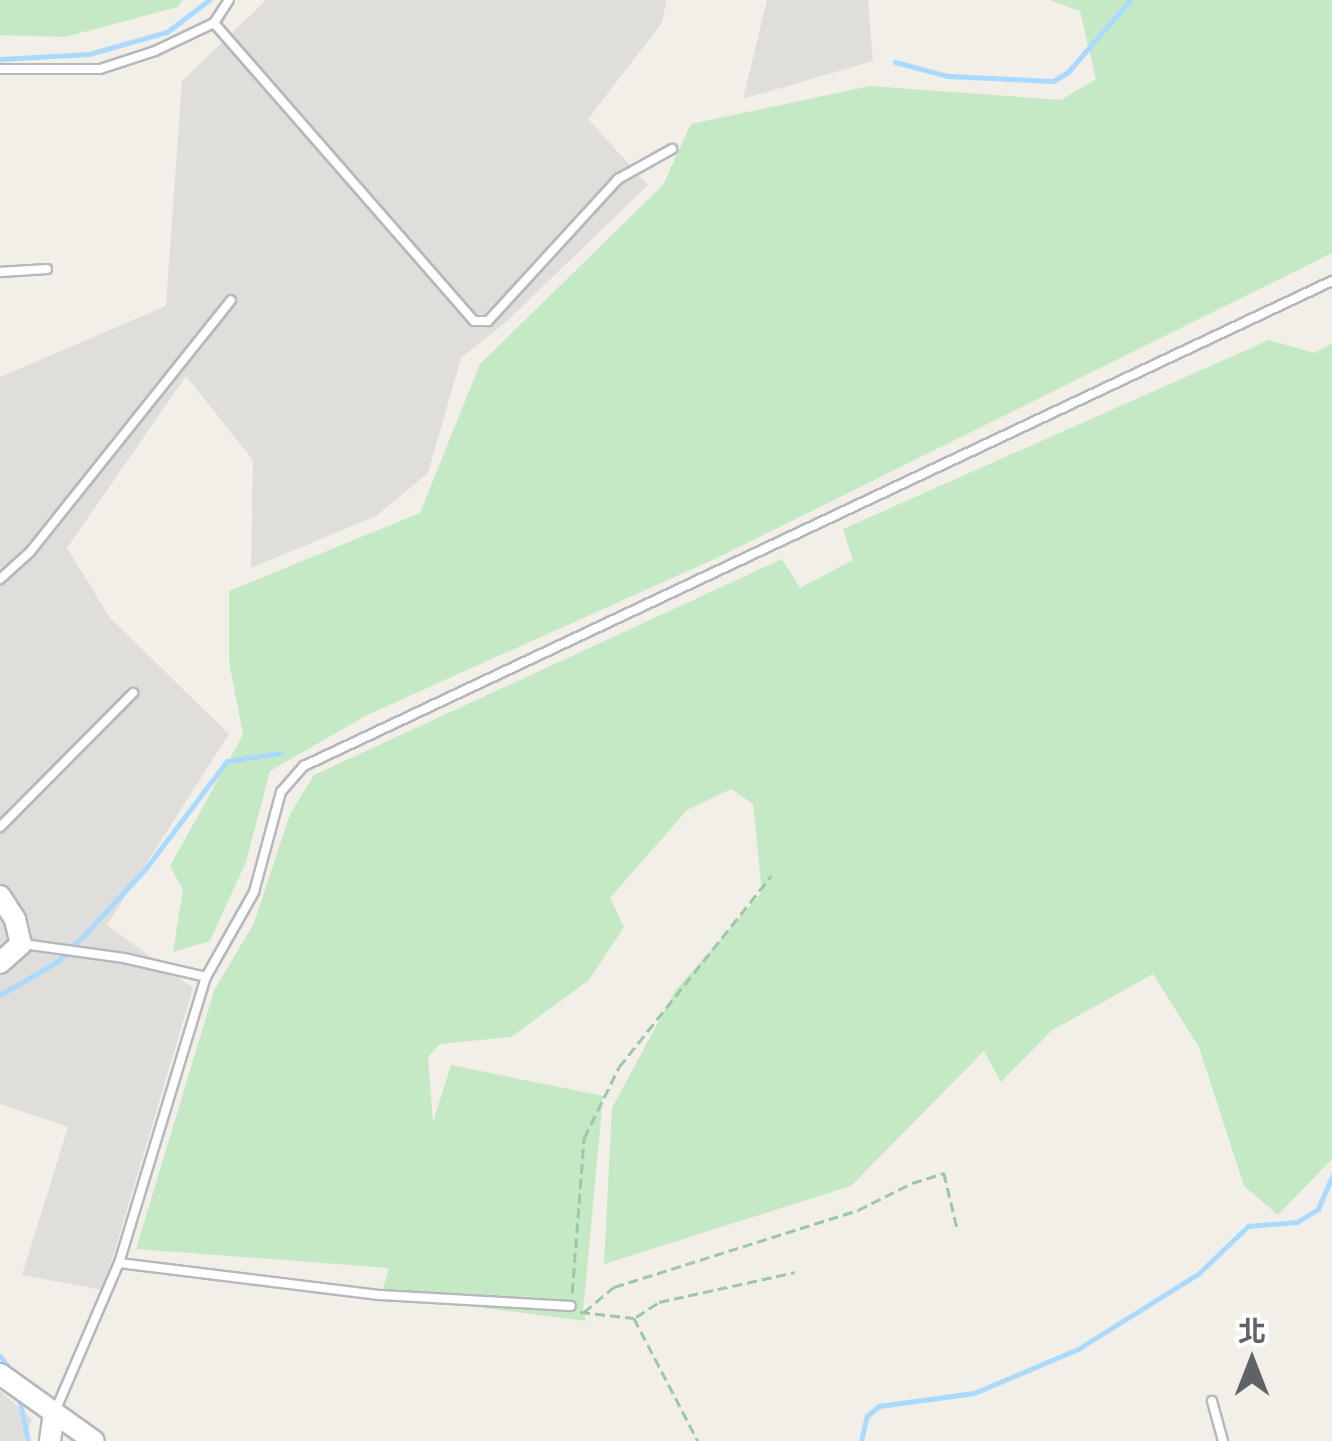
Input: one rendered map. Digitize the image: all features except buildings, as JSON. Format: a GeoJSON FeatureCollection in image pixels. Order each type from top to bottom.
{"type":"FeatureCollection","features":[{"type":"Feature","properties":{"kind":"street"},"geometry":{"type":"LineString","coordinates":[[0,896],[15,919],[20,944],[0,962]]}},
{"type":"Feature","properties":{"kind":"street"},"geometry":{"type":"LineString","coordinates":[[0,1374],[94,1441]]}},
{"type":"Feature","properties":{"kind":"street"},"geometry":{"type":"LineString","coordinates":[[50,1441],[54,1414]]}},
{"type":"Feature","properties":{"kind":"lane"},"geometry":{"type":"LineString","coordinates":[[0,69],[100,69],[155,51],[214,23],[229,0]]}},
{"type":"Feature","properties":{"kind":"lane"},"geometry":{"type":"LineString","coordinates":[[214,23],[474,321],[488,321],[618,180],[672,149]]}},
{"type":"Feature","properties":{"kind":"lane"},"geometry":{"type":"LineString","coordinates":[[0,272],[46,269]]}},
{"type":"Feature","properties":{"kind":"lane"},"geometry":{"type":"LineString","coordinates":[[54,1414],[119,1263],[206,977],[254,892],[281,792],[304,766],[1332,281]]}},
{"type":"Feature","properties":{"kind":"lane"},"geometry":{"type":"LineString","coordinates":[[0,579],[30,552],[231,300]]}},
{"type":"Feature","properties":{"kind":"lane"},"geometry":{"type":"LineString","coordinates":[[0,827],[133,693]]}},
{"type":"Feature","properties":{"kind":"lane"},"geometry":{"type":"LineString","coordinates":[[20,944],[124,958],[206,977]]}},
{"type":"Feature","properties":{"kind":"lane"},"geometry":{"type":"LineString","coordinates":[[119,1263],[381,1296],[571,1306]]}},
{"type":"Feature","properties":{"kind":"lane"},"geometry":{"type":"LineString","coordinates":[[1212,1401],[1223,1441]]}},
{"type":"Feature","properties":{"kind":"path"},"geometry":{"type":"LineString","coordinates":[[770,876],[619,1068],[584,1138],[571,1306],[583,1314],[634,1318],[659,1302],[796,1272]]}},
{"type":"Feature","properties":{"kind":"path"},"geometry":{"type":"LineString","coordinates":[[583,1314],[614,1288],[858,1210],[912,1183],[944,1174],[958,1228]]}},
{"type":"Feature","properties":{"kind":"path"},"geometry":{"type":"LineString","coordinates":[[634,1318],[698,1441]]}},
{"type":"Feature","properties":{"kind":"shaded area"},"geometry":{"type":"Polygon","coordinates":[[[266,0],[667,0],[661,24],[588,119],[648,185],[506,322],[461,358],[428,473],[376,516],[251,568],[253,460],[186,376],[67,548],[110,618],[229,734],[107,925],[193,988],[103,1290],[22,1275],[68,1127],[0,1104],[0,377],[166,306],[182,81],[266,0]]]}},
{"type":"Feature","properties":{"kind":"shaded area"},"geometry":{"type":"Polygon","coordinates":[[[767,0],[868,0],[873,61],[743,99],[767,0]]]}},
{"type":"Feature","properties":{"kind":"shaded area"},"geometry":{"type":"Polygon","coordinates":[[[0,1391],[32,1419],[25,1441],[0,1441],[0,1391]]]}},
{"type":"Feature","properties":{"kind":"green space"},"geometry":{"type":"Polygon","coordinates":[[[0,0],[182,0],[178,7],[65,37],[0,35],[0,0]]]}},
{"type":"Feature","properties":{"kind":"green space"},"geometry":{"type":"Polygon","coordinates":[[[1049,0],[1332,0],[1332,253],[721,556],[367,715],[270,771],[246,862],[210,941],[173,952],[183,890],[170,866],[243,735],[229,661],[229,591],[420,513],[480,364],[663,185],[691,124],[870,86],[1061,100],[1096,79],[1080,11],[1049,0]]]}},
{"type":"Feature","properties":{"kind":"green space"},"geometry":{"type":"Polygon","coordinates":[[[1269,340],[1314,353],[1332,343],[1332,1159],[1278,1215],[1244,1186],[1199,1047],[1153,974],[1051,1031],[1001,1082],[984,1051],[851,1186],[604,1264],[612,1108],[675,991],[762,892],[753,804],[731,789],[687,810],[610,898],[624,927],[589,980],[511,1037],[440,1044],[428,1057],[433,1122],[451,1065],[603,1096],[583,1313],[586,1321],[381,1295],[389,1268],[136,1249],[214,991],[254,923],[290,814],[314,775],[782,559],[800,588],[853,560],[843,529],[1269,340]]]}},
{"type":"Feature","properties":{"kind":"waterway"},"geometry":{"type":"LineString","coordinates":[[0,59],[89,54],[167,32],[209,0]]}},
{"type":"Feature","properties":{"kind":"waterway"},"geometry":{"type":"LineString","coordinates":[[895,62],[948,76],[1053,81],[1068,72],[1130,0]]}},
{"type":"Feature","properties":{"kind":"waterway"},"geometry":{"type":"LineString","coordinates":[[0,995],[58,961],[87,932],[146,868],[227,761],[280,753]]}},
{"type":"Feature","properties":{"kind":"waterway"},"geometry":{"type":"LineString","coordinates":[[861,1441],[867,1416],[879,1406],[974,1393],[1078,1349],[1199,1273],[1248,1226],[1297,1222],[1318,1209],[1332,1176]]}},
{"type":"Feature","properties":{"kind":"waterway"},"geometry":{"type":"LineString","coordinates":[[0,1356],[13,1373]]}},
{"type":"Feature","properties":{"kind":"waterway"},"geometry":{"type":"LineString","coordinates":[[19,1398],[28,1441]]}}]}
